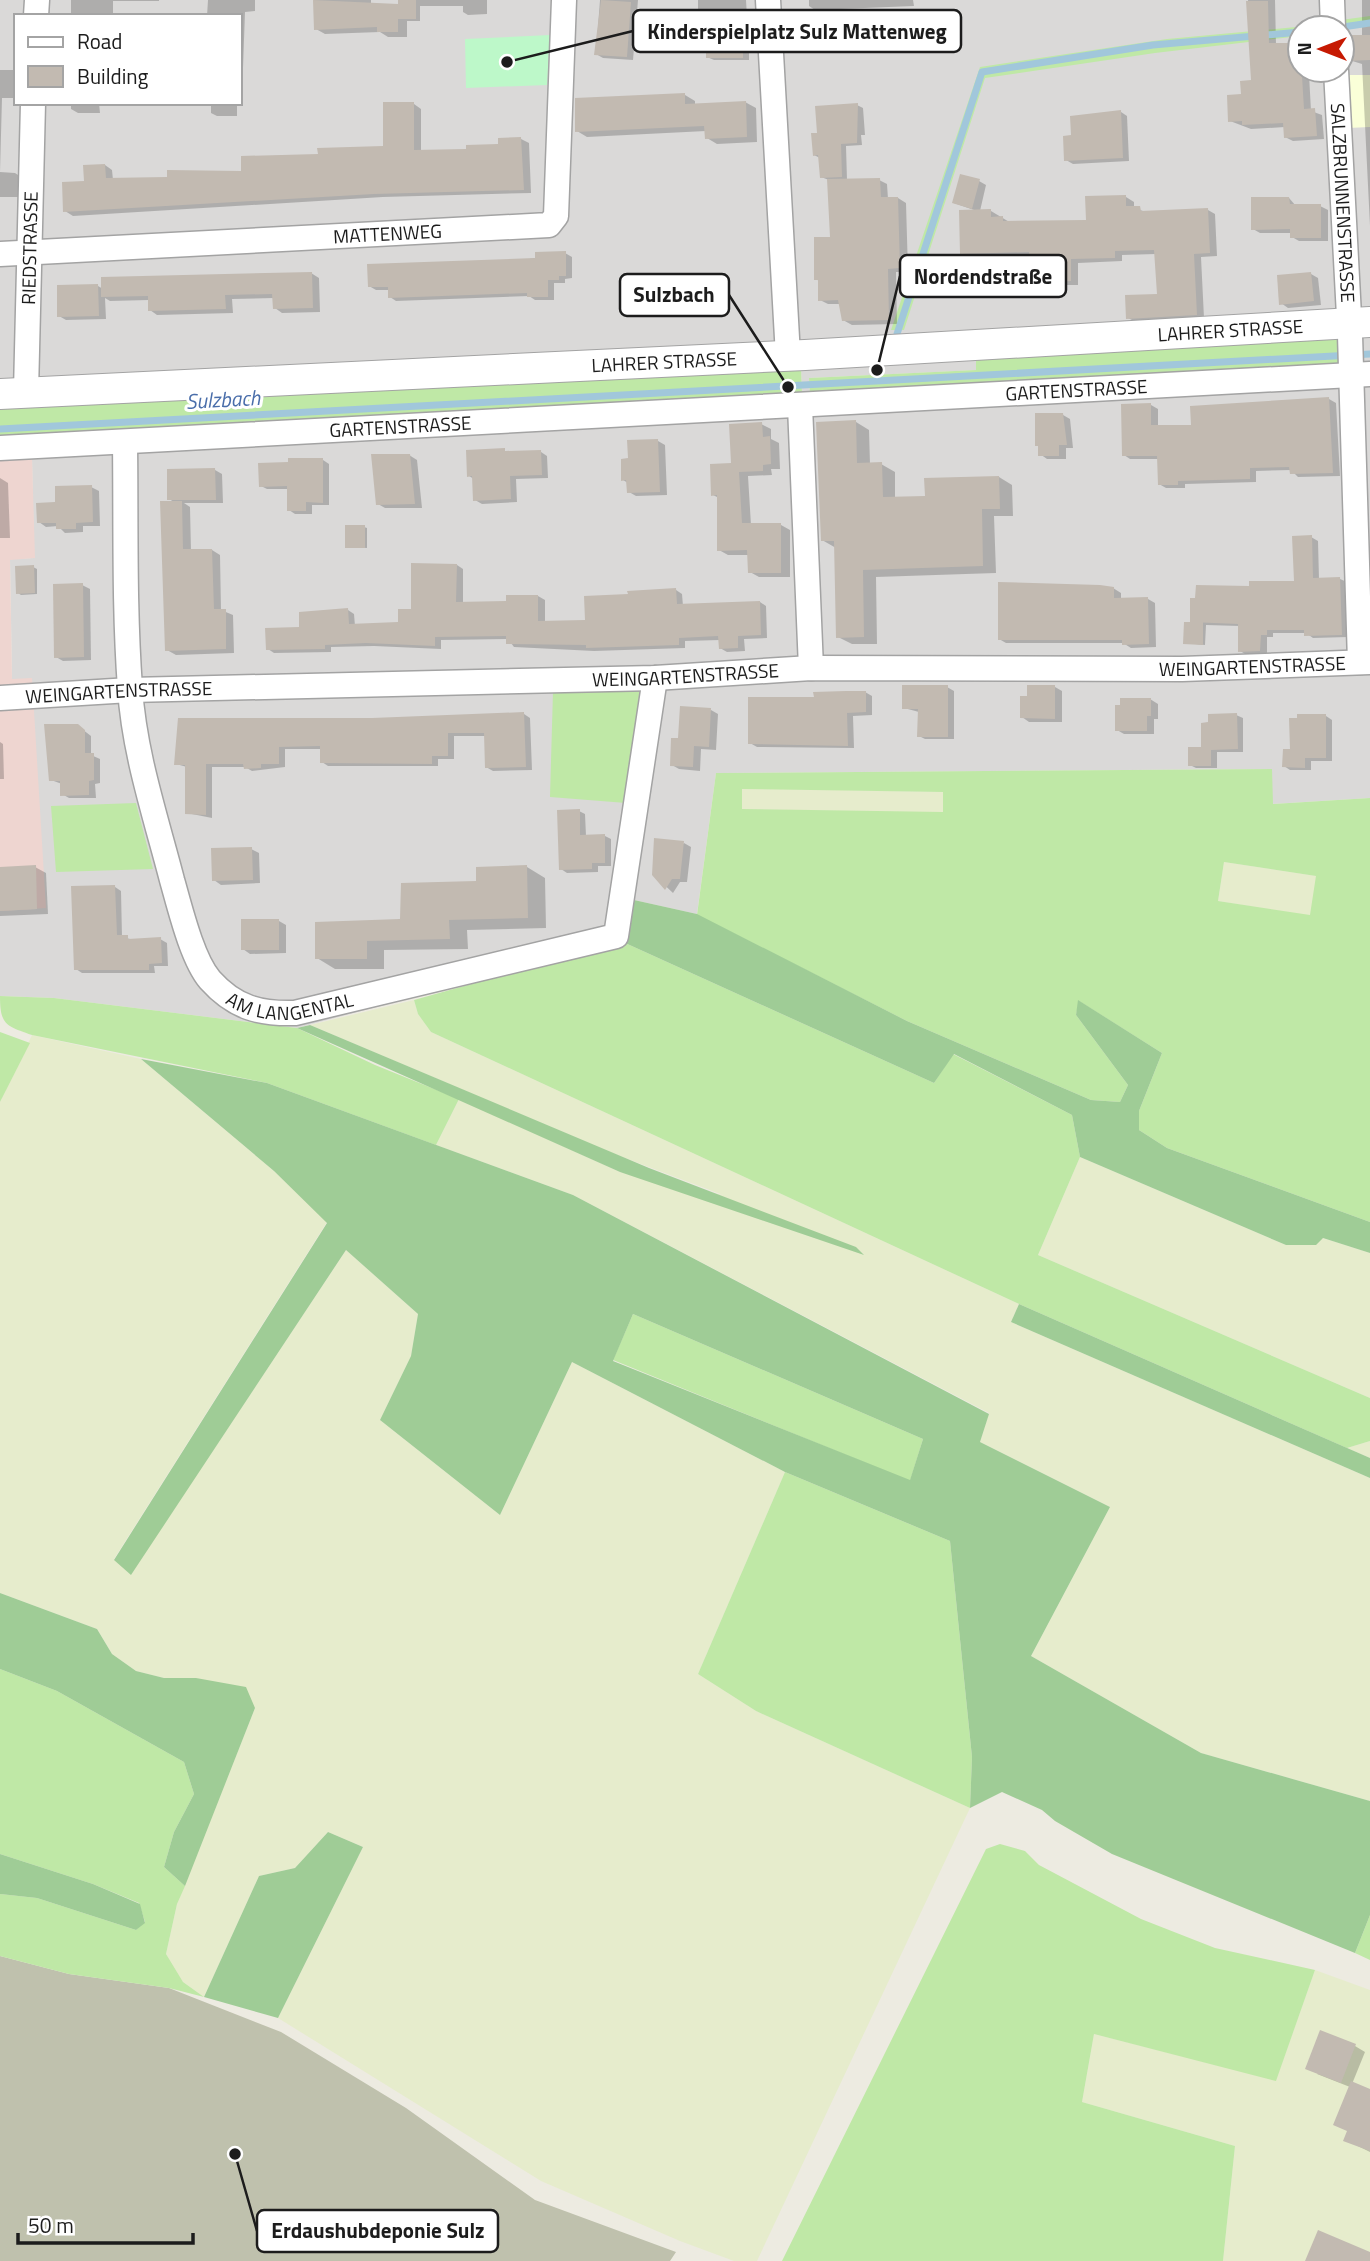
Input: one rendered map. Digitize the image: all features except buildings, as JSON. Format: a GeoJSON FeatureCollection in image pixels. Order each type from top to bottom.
{"type":"FeatureCollection","features":[{"type":"Feature","properties":{"kind":"street","name":"MATTENWEG"},"geometry":{"type":"LineString","coordinates":[[0,254],[549,225],[556,216],[564,0]]}},
{"type":"Feature","properties":{"kind":"street"},"geometry":{"type":"LineString","coordinates":[[768,0],[788,356]]}},
{"type":"Feature","properties":{"kind":"street","name":"SALZBRUNNENSTRASSE"},"geometry":{"type":"LineString","coordinates":[[1336,84],[1357,327]]}},
{"type":"Feature","properties":{"kind":"street","name":"RIEDSTRASSE"},"geometry":{"type":"LineString","coordinates":[[13,393],[28,253],[33,105]]}},
{"type":"Feature","properties":{"kind":"street"},"geometry":{"type":"LineString","coordinates":[[1357,327],[1365,662]]}},
{"type":"Feature","properties":{"kind":"street","name":"LAHRER STRASSE"},"geometry":{"type":"LineString","coordinates":[[13,393],[1357,327]]}},
{"type":"Feature","properties":{"kind":"street","name":"GARTENSTRASSE"},"geometry":{"type":"LineString","coordinates":[[0,448],[800,406],[1358,372]]}},
{"type":"Feature","properties":{"kind":"street"},"geometry":{"type":"LineString","coordinates":[[800,406],[811,668]]}},
{"type":"Feature","properties":{"kind":"street","name":"AM LANGENTAL"},"geometry":{"type":"LineString","coordinates":[[124,443],[130,690],[143,771],[179,905],[209,979],[238,1002],[264,1014],[285,1014],[616,936],[655,678]]}},
{"type":"Feature","properties":{"kind":"street","name":"WEINGARTENSTRASSE"},"geometry":{"type":"LineString","coordinates":[[0,698],[130,690],[655,678],[811,668],[1182,669],[1365,662]]}},
{"type":"Feature","properties":{"kind":"shaded area"},"geometry":{"type":"Polygon","coordinates":[[[0,0],[1370,0],[1370,798],[1272,804],[1271,769],[716,773],[697,914],[634,900],[623,942],[297,1028],[54,998],[0,996],[0,911],[37,909],[32,679],[12,679],[10,559],[34,558],[32,458],[802,392],[801,369],[0,409],[0,0]],[[976,358],[977,370],[809,378],[810,394],[1340,365],[976,358]]]}},
{"type":"Feature","properties":{"kind":"shaded area"},"geometry":{"type":"Polygon","coordinates":[[[550,35],[547,85],[466,88],[465,39],[550,35]]]}},
{"type":"Feature","properties":{"kind":"shaded area"},"geometry":{"type":"Polygon","coordinates":[[[1356,75],[1370,75],[1370,127],[1348,128],[1346,84],[1356,84],[1356,75]]]}},
{"type":"Feature","properties":{"kind":"shaded area"},"geometry":{"type":"Polygon","coordinates":[[[32,457],[35,558],[10,560],[12,679],[32,678],[46,908],[0,911],[0,459],[32,457]]]}},
{"type":"Feature","properties":{"kind":"shaded area"},"geometry":{"type":"Polygon","coordinates":[[[742,788],[943,792],[943,813],[742,809],[742,788]]]}},
{"type":"Feature","properties":{"kind":"shaded area"},"geometry":{"type":"Polygon","coordinates":[[[1224,862],[1317,876],[1311,916],[1218,901],[1224,862]]]}},
{"type":"Feature","properties":{"kind":"shaded area"},"geometry":{"type":"Polygon","coordinates":[[[414,1000],[418,1014],[431,1032],[1019,1304],[1011,1322],[1370,1478],[1370,1801],[1201,1753],[1031,1656],[1110,1507],[980,1442],[989,1413],[573,1195],[436,1145],[459,1099],[620,1172],[723,1195],[617,1155],[310,1025],[414,1000]]]}},
{"type":"Feature","properties":{"kind":"shaded area"},"geometry":{"type":"Polygon","coordinates":[[[32,1035],[141,1059],[274,1171],[327,1222],[114,1559],[131,1574],[346,1250],[418,1314],[411,1356],[380,1420],[500,1515],[572,1362],[785,1472],[698,1674],[756,1711],[970,1808],[757,2261],[734,2261],[680,2241],[541,2181],[278,2018],[363,1847],[328,1832],[295,1868],[259,1876],[204,1997],[183,1982],[174,1970],[166,1954],[177,1904],[255,1708],[196,1678],[164,1678],[136,1671],[112,1654],[97,1629],[0,1593],[0,1102],[32,1035]]]}},
{"type":"Feature","properties":{"kind":"shaded area"},"geometry":{"type":"Polygon","coordinates":[[[1080,1157],[1286,1245],[1323,1238],[1370,1253],[1370,1398],[1038,1255],[1080,1157]]]}},
{"type":"Feature","properties":{"kind":"shaded area"},"geometry":{"type":"Polygon","coordinates":[[[1370,1441],[1370,1458],[1347,1448],[1370,1441]]]}},
{"type":"Feature","properties":{"kind":"shaded area"},"geometry":{"type":"Polygon","coordinates":[[[0,1956],[69,1974],[169,1988],[281,2032],[406,2108],[535,2200],[676,2252],[670,2261],[0,2261],[0,1956]]]}},
{"type":"Feature","properties":{"kind":"shaded area"},"geometry":{"type":"Polygon","coordinates":[[[1315,1970],[1370,1990],[1370,2261],[1223,2261],[1235,2146],[1082,2102],[1094,2034],[1276,2080],[1315,1970]]]}},
{"type":"Feature","properties":{"kind":"green space"},"geometry":{"type":"Polygon","coordinates":[[[1370,16],[1370,26],[1356,28],[1356,18],[1370,16]]]}},
{"type":"Feature","properties":{"kind":"green space"},"geometry":{"type":"Polygon","coordinates":[[[1286,28],[1286,38],[1155,53],[985,78],[904,330],[891,330],[980,67],[1167,39],[1286,28]]]}},
{"type":"Feature","properties":{"kind":"green space"},"geometry":{"type":"Polygon","coordinates":[[[1340,336],[1341,365],[810,395],[809,378],[976,370],[976,357],[1340,336]]]}},
{"type":"Feature","properties":{"kind":"green space"},"geometry":{"type":"Polygon","coordinates":[[[801,368],[802,393],[0,438],[0,409],[801,368]]]}},
{"type":"Feature","properties":{"kind":"green space"},"geometry":{"type":"Polygon","coordinates":[[[644,690],[626,803],[550,797],[553,691],[644,690]]]}},
{"type":"Feature","properties":{"kind":"green space"},"geometry":{"type":"Polygon","coordinates":[[[1272,769],[1273,804],[1370,798],[1370,1222],[1167,1148],[1139,1130],[1139,1111],[1162,1053],[1079,1001],[1076,1015],[1128,1085],[1120,1102],[1091,1100],[907,1021],[697,915],[716,773],[1272,769]],[[742,789],[742,809],[943,812],[943,792],[742,789]],[[1224,862],[1218,901],[1310,915],[1316,876],[1224,862]]]}},
{"type":"Feature","properties":{"kind":"green space"},"geometry":{"type":"Polygon","coordinates":[[[136,803],[153,869],[56,872],[51,806],[136,803]]]}},
{"type":"Feature","properties":{"kind":"green space"},"geometry":{"type":"Polygon","coordinates":[[[634,900],[697,914],[907,1021],[1091,1100],[1120,1102],[1128,1085],[1076,1015],[1078,1000],[1162,1053],[1139,1111],[1139,1130],[1167,1148],[1370,1222],[1370,1253],[1323,1238],[1316,1245],[1286,1245],[1080,1157],[1072,1115],[954,1054],[934,1083],[623,942],[634,900]]]}},
{"type":"Feature","properties":{"kind":"green space"},"geometry":{"type":"Polygon","coordinates":[[[623,942],[934,1083],[953,1054],[1072,1115],[1080,1157],[1038,1255],[1370,1398],[1370,1441],[1347,1448],[1019,1304],[431,1032],[418,1014],[414,1000],[623,942]]]}},
{"type":"Feature","properties":{"kind":"green space"},"geometry":{"type":"Polygon","coordinates":[[[0,996],[54,998],[297,1028],[375,1065],[459,1099],[436,1145],[267,1083],[32,1035],[6,1023],[1,1013],[0,996]]]}},
{"type":"Feature","properties":{"kind":"green space"},"geometry":{"type":"Polygon","coordinates":[[[310,1025],[649,1168],[856,1247],[864,1255],[620,1172],[297,1028],[310,1025]]]}},
{"type":"Feature","properties":{"kind":"green space"},"geometry":{"type":"Polygon","coordinates":[[[0,1032],[30,1043],[0,1102],[0,1032]]]}},
{"type":"Feature","properties":{"kind":"green space"},"geometry":{"type":"Polygon","coordinates":[[[141,1059],[267,1083],[573,1195],[989,1414],[980,1442],[1110,1507],[1031,1656],[1201,1753],[1370,1801],[1370,1915],[1355,1953],[1112,1854],[1055,1821],[1042,1810],[1002,1792],[970,1808],[972,1757],[950,1541],[785,1472],[572,1362],[500,1515],[380,1420],[411,1356],[418,1314],[346,1250],[131,1575],[114,1560],[327,1223],[274,1171],[141,1059]],[[633,1314],[613,1361],[910,1480],[923,1439],[633,1314]]]}},
{"type":"Feature","properties":{"kind":"green space"},"geometry":{"type":"Polygon","coordinates":[[[1019,1304],[1370,1458],[1370,1478],[1011,1322],[1019,1304]]]}},
{"type":"Feature","properties":{"kind":"green space"},"geometry":{"type":"Polygon","coordinates":[[[633,1314],[923,1439],[910,1481],[613,1360],[633,1314]]]}},
{"type":"Feature","properties":{"kind":"green space"},"geometry":{"type":"Polygon","coordinates":[[[785,1472],[950,1541],[972,1757],[970,1808],[756,1711],[698,1674],[785,1472]]]}},
{"type":"Feature","properties":{"kind":"green space"},"geometry":{"type":"Polygon","coordinates":[[[0,1593],[97,1629],[112,1654],[136,1671],[164,1678],[196,1678],[246,1687],[255,1708],[185,1886],[164,1867],[174,1832],[194,1794],[184,1762],[57,1691],[0,1669],[0,1593]]]}},
{"type":"Feature","properties":{"kind":"green space"},"geometry":{"type":"Polygon","coordinates":[[[0,1669],[57,1691],[184,1762],[194,1794],[174,1832],[164,1867],[185,1886],[177,1904],[166,1954],[183,1982],[204,1997],[169,1988],[69,1974],[0,1956],[0,1894],[37,1898],[136,1930],[145,1922],[139,1903],[93,1884],[0,1854],[0,1669]]]}},
{"type":"Feature","properties":{"kind":"green space"},"geometry":{"type":"Polygon","coordinates":[[[328,1832],[363,1847],[278,2018],[204,1997],[259,1876],[295,1868],[328,1832]]]}},
{"type":"Feature","properties":{"kind":"green space"},"geometry":{"type":"Polygon","coordinates":[[[1000,1844],[1025,1851],[1039,1865],[1141,1919],[1215,1948],[1315,1970],[1276,2081],[1094,2034],[1082,2102],[1235,2146],[1223,2261],[782,2261],[986,1849],[1000,1844]]]}},
{"type":"Feature","properties":{"kind":"green space"},"geometry":{"type":"Polygon","coordinates":[[[0,1854],[93,1884],[140,1904],[145,1923],[136,1930],[37,1898],[0,1894],[0,1854]]]}},
{"type":"Feature","properties":{"kind":"green space"},"geometry":{"type":"Polygon","coordinates":[[[1370,1915],[1370,1960],[1355,1953],[1370,1915]]]}},
{"type":"Feature","properties":{"kind":"waterway"},"geometry":{"type":"LineString","coordinates":[[1356,25],[1370,23]]}},
{"type":"Feature","properties":{"kind":"waterway"},"geometry":{"type":"LineString","coordinates":[[897,334],[982,72],[1153,45],[1286,33]]}},
{"type":"Feature","properties":{"kind":"waterway","name":"Sulzbach"},"geometry":{"type":"LineString","coordinates":[[0,429],[1370,354]]}},
{"type":"Feature","properties":{"kind":"place","name":"Kinderspielplatz Sulz Mattenweg"},"geometry":{"type":"Point","coordinates":[507,62]}},
{"type":"Feature","properties":{"kind":"place","name":"Nordendstraße"},"geometry":{"type":"Point","coordinates":[877,370]}},
{"type":"Feature","properties":{"kind":"place","name":"Sulzbach"},"geometry":{"type":"Point","coordinates":[788,387]}},
{"type":"Feature","properties":{"kind":"place","name":"Erdaushubdeponie Sulz"},"geometry":{"type":"Point","coordinates":[235,2154]}}]}
